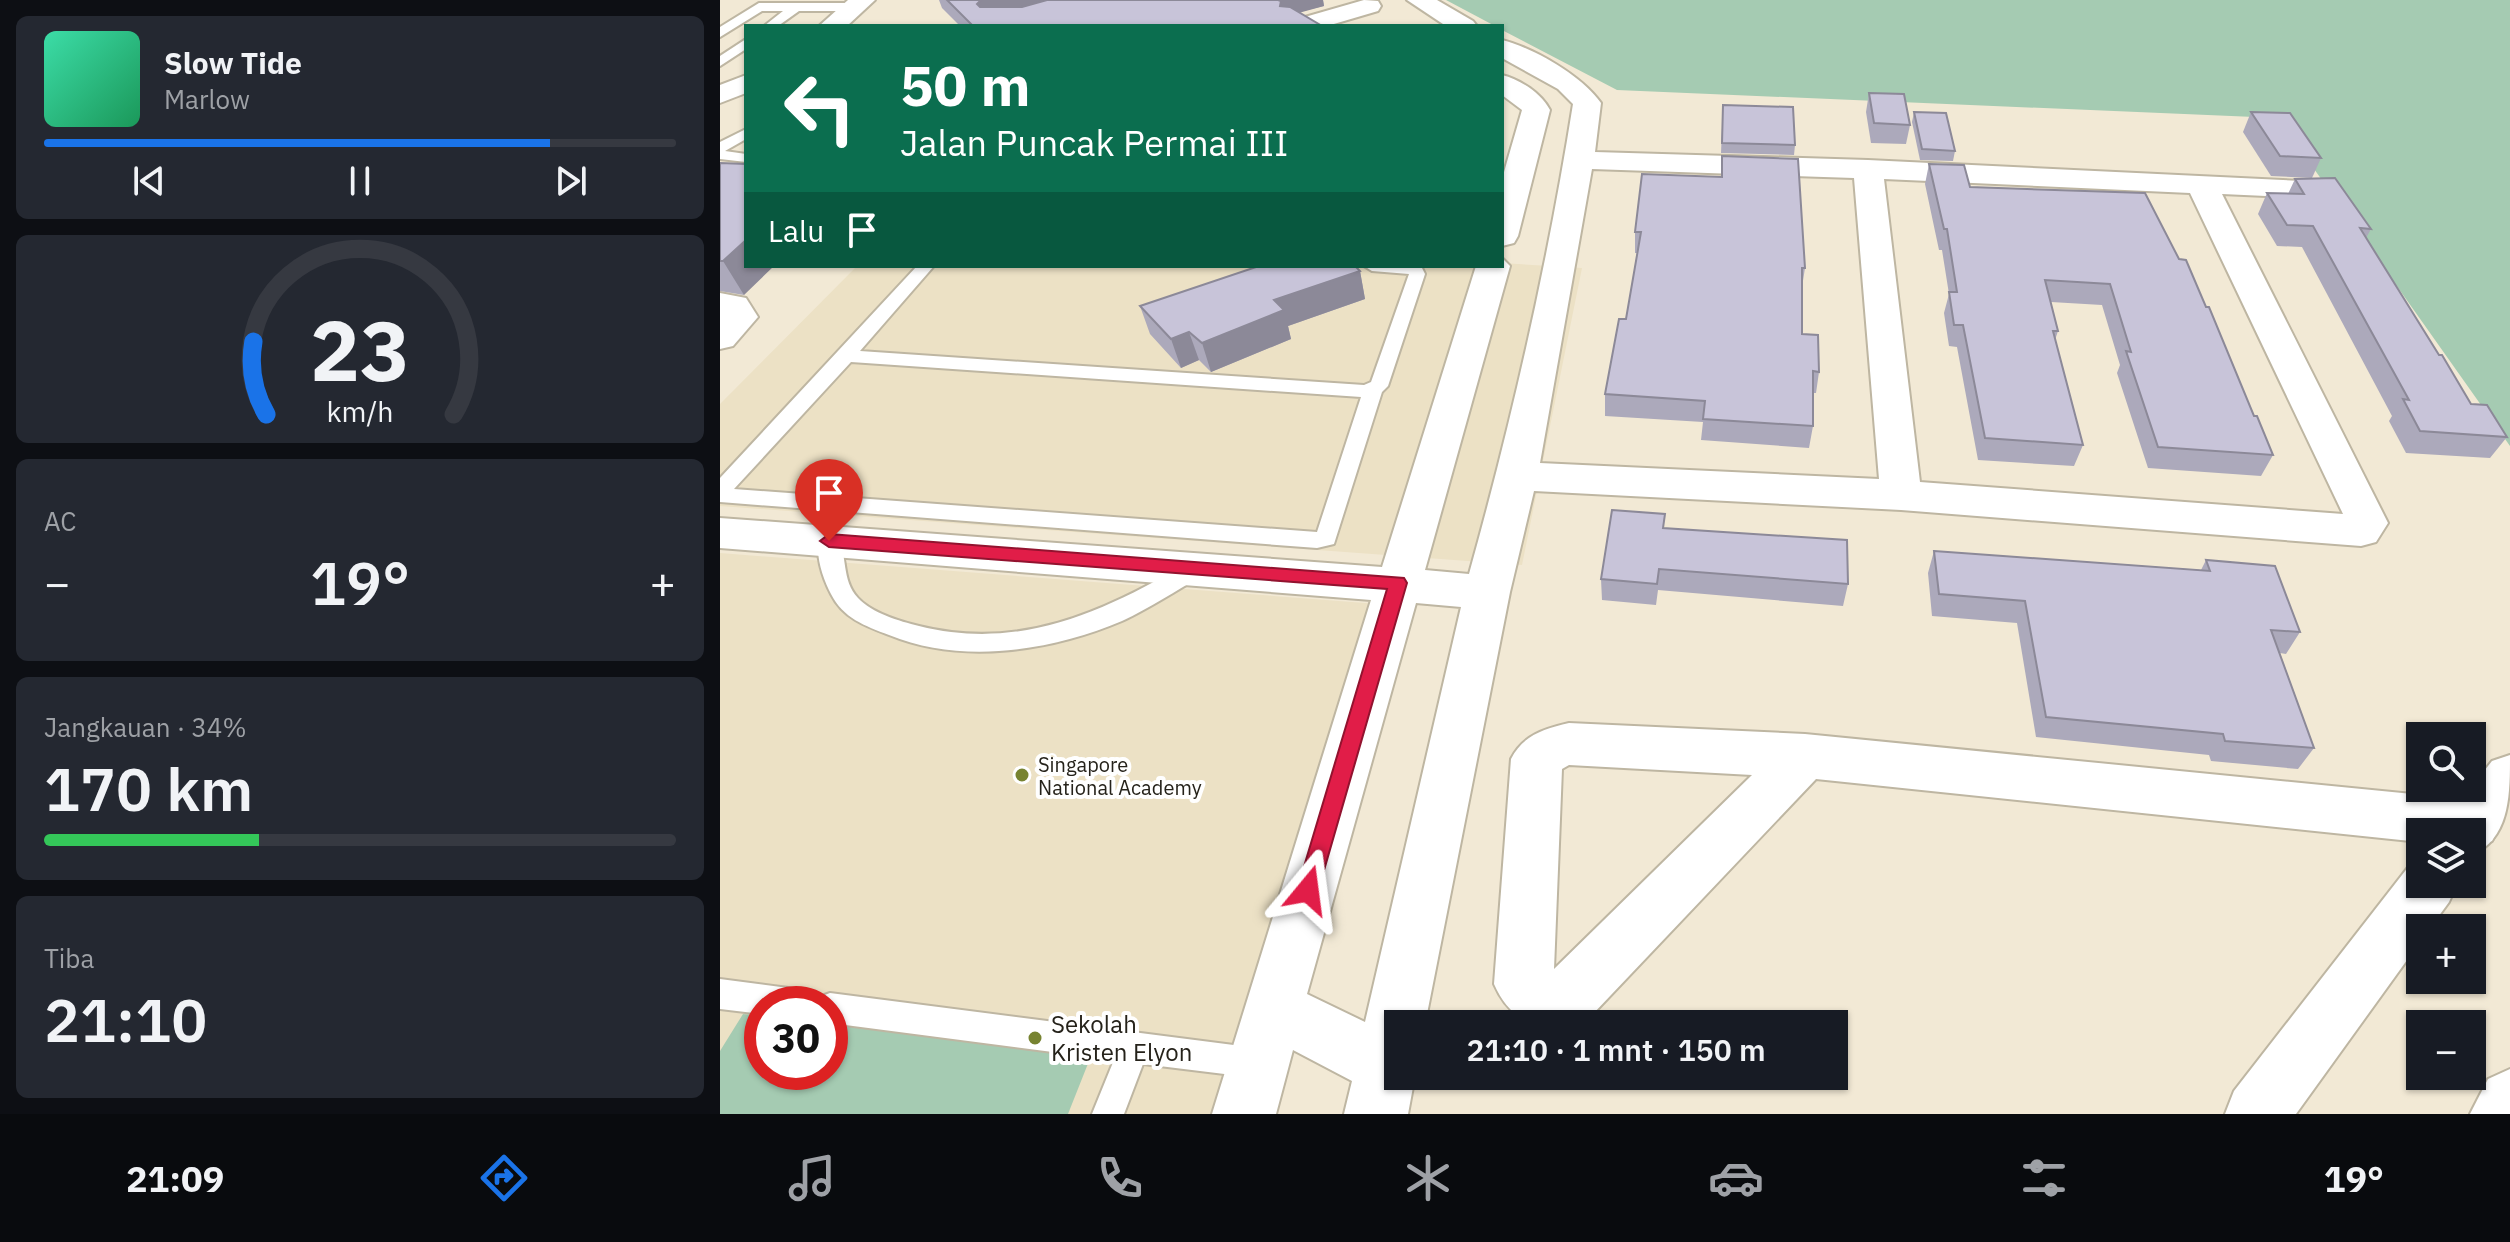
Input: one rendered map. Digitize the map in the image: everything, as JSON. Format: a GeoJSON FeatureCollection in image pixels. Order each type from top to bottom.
{"type":"FeatureCollection","features":[{"type":"Feature","properties":{"kind":"street"},"geometry":{"type":"LineString","coordinates":[[1419,0],[1461,24]]}},
{"type":"Feature","properties":{"kind":"street"},"geometry":{"type":"LineString","coordinates":[[1306,24],[1364,3],[1392,19]]}},
{"type":"Feature","properties":{"kind":"street"},"geometry":{"type":"LineString","coordinates":[[834,24],[859,4]]}},
{"type":"Feature","properties":{"kind":"street"},"geometry":{"type":"LineString","coordinates":[[1504,49],[1577,93]]}},
{"type":"Feature","properties":{"kind":"street"},"geometry":{"type":"LineString","coordinates":[[726,108],[744,86]]}},
{"type":"Feature","properties":{"kind":"street"},"geometry":{"type":"LineString","coordinates":[[1504,218],[1518,95],[1577,93]]}},
{"type":"Feature","properties":{"kind":"street"},"geometry":{"type":"LineString","coordinates":[[1258,1063],[1308,1024],[1382,1090],[1487,592],[1517,476],[1579,160],[1577,93]]}},
{"type":"Feature","properties":{"kind":"street"},"geometry":{"type":"LineString","coordinates":[[1579,160],[1868,169],[2312,189]]}},
{"type":"Feature","properties":{"kind":"street"},"geometry":{"type":"LineString","coordinates":[[1868,169],[1901,495]]}},
{"type":"Feature","properties":{"kind":"street"},"geometry":{"type":"LineString","coordinates":[[720,182],[744,183]]}},
{"type":"Feature","properties":{"kind":"street"},"geometry":{"type":"LineString","coordinates":[[1517,476],[1901,495],[2352,532],[2365,528],[2366,517],[2201,184]]}},
{"type":"Feature","properties":{"kind":"street"},"geometry":{"type":"LineString","coordinates":[[1258,1063],[1492,268]]}},
{"type":"Feature","properties":{"kind":"street"},"geometry":{"type":"LineString","coordinates":[[720,304],[734,305],[740,317],[720,338]]}},
{"type":"Feature","properties":{"kind":"street"},"geometry":{"type":"LineString","coordinates":[[720,533],[1199,567],[1487,592]]}},
{"type":"Feature","properties":{"kind":"street"},"geometry":{"type":"LineString","coordinates":[[1805,756],[1571,994],[1544,999],[1533,995],[1524,984],[1537,759],[1553,748],[1569,744],[1805,756],[2406,821]]}},
{"type":"Feature","properties":{"kind":"street"},"geometry":{"type":"LineString","coordinates":[[2478,818],[2510,777]]}},
{"type":"Feature","properties":{"kind":"street"},"geometry":{"type":"LineString","coordinates":[[2257,1114],[2419,898]]}},
{"type":"Feature","properties":{"kind":"street"},"geometry":{"type":"LineString","coordinates":[[2502,1114],[2510,1101]]}},
{"type":"Feature","properties":{"kind":"lane"},"geometry":{"type":"LineString","coordinates":[[720,33],[759,7],[859,4]]}},
{"type":"Feature","properties":{"kind":"lane"},"geometry":{"type":"LineString","coordinates":[[773,24],[797,6]]}},
{"type":"Feature","properties":{"kind":"lane"},"geometry":{"type":"LineString","coordinates":[[720,62],[744,44]]}},
{"type":"Feature","properties":{"kind":"lane"},"geometry":{"type":"LineString","coordinates":[[720,148],[744,134]]}},
{"type":"Feature","properties":{"kind":"lane"},"geometry":{"type":"LineString","coordinates":[[720,155],[744,158]]}},
{"type":"Feature","properties":{"kind":"lane"},"geometry":{"type":"LineString","coordinates":[[924,268],[720,492],[726,496],[1317,540],[1326,538],[1373,390]]}},
{"type":"Feature","properties":{"kind":"lane"},"geometry":{"type":"LineString","coordinates":[[850,352],[849,356],[1373,390],[1379,386],[1417,274],[1414,268]]}},
{"type":"Feature","properties":{"kind":"lane"},"geometry":{"type":"LineString","coordinates":[[829,541],[832,569],[839,590],[854,609],[895,630],[951,641],[1045,636],[1103,618],[1199,567]]}},
{"type":"Feature","properties":{"kind":"lane"},"geometry":{"type":"LineString","coordinates":[[720,994],[744,997]]}},
{"type":"Feature","properties":{"kind":"lane"},"geometry":{"type":"LineString","coordinates":[[848,1010],[1258,1063]]}},
{"type":"Feature","properties":{"kind":"lane"},"geometry":{"type":"LineString","coordinates":[[1108,1114],[1134,1047]]}},
{"type":"Feature","properties":{"kind":"shaded area"},"geometry":{"type":"Polygon","coordinates":[[[1504,263],[1582,268],[1522,565],[720,506],[720,404],[855,268],[1504,268],[1504,263]]]}},
{"type":"Feature","properties":{"kind":"shaded area","name":"Singapore National Academy"},"geometry":{"type":"Polygon","coordinates":[[[720,553],[1378,604],[1215,1114],[720,1114],[720,553]]]}},
{"type":"Feature","properties":{"kind":"green space"},"geometry":{"type":"Polygon","coordinates":[[[1446,0],[2510,0],[2510,446],[2278,118],[1617,90],[1504,31],[1504,24],[1491,24],[1446,0]]]}},
{"type":"Feature","properties":{"kind":"green space"},"geometry":{"type":"Polygon","coordinates":[[[744,1014],[744,1090],[848,1090],[848,1025],[1093,1051],[1068,1114],[720,1114],[720,1051],[744,1014]]]}},
{"type":"Feature","properties":{"kind":"building"},"geometry":{"type":"Polygon","coordinates":[[[947,0],[981,0],[977,4],[980,7],[1022,7],[1047,0],[1278,0],[1281,1],[1280,6],[1290,7],[1319,24],[971,24],[947,0]]]}},
{"type":"Feature","properties":{"kind":"building"},"geometry":{"type":"Polygon","coordinates":[[[1869,93],[1904,94],[1910,125],[1874,123],[1869,93]]]}},
{"type":"Feature","properties":{"kind":"building"},"geometry":{"type":"Polygon","coordinates":[[[1723,105],[1793,107],[1795,145],[1722,143],[1723,105]]]}},
{"type":"Feature","properties":{"kind":"building"},"geometry":{"type":"Polygon","coordinates":[[[1914,112],[1946,113],[1955,151],[1922,149],[1914,112]]]}},
{"type":"Feature","properties":{"kind":"building"},"geometry":{"type":"Polygon","coordinates":[[[2251,112],[2290,113],[2321,158],[2280,156],[2251,112]]]}},
{"type":"Feature","properties":{"kind":"building"},"geometry":{"type":"Polygon","coordinates":[[[1722,156],[1798,159],[1805,268],[1802,268],[1802,334],[1818,335],[1819,372],[1813,371],[1813,426],[1703,419],[1705,401],[1605,394],[1619,319],[1626,319],[1641,232],[1635,232],[1642,174],[1722,177],[1722,156]]]}},
{"type":"Feature","properties":{"kind":"building"},"geometry":{"type":"Polygon","coordinates":[[[720,163],[744,164],[744,242],[720,261],[720,163]]]}},
{"type":"Feature","properties":{"kind":"building"},"geometry":{"type":"Polygon","coordinates":[[[1929,164],[1964,165],[1970,187],[2145,193],[2179,259],[2186,260],[2206,307],[2209,307],[2273,455],[2158,447],[2126,351],[2131,352],[2110,284],[2045,280],[2058,331],[2053,331],[2083,445],[1985,438],[1963,325],[1954,325],[1949,292],[1957,292],[1947,229],[1944,229],[1929,164]]]}},
{"type":"Feature","properties":{"kind":"building"},"geometry":{"type":"Polygon","coordinates":[[[2335,178],[2371,229],[2360,228],[2471,404],[2487,405],[2507,437],[2420,431],[2403,399],[2409,400],[2313,226],[2287,225],[2267,193],[2304,194],[2295,179],[2335,178]]]}},
{"type":"Feature","properties":{"kind":"building"},"geometry":{"type":"Polygon","coordinates":[[[1253,268],[1357,268],[1360,271],[1274,300],[1284,310],[1202,343],[1189,332],[1171,339],[1140,306],[1253,268]]]}},
{"type":"Feature","properties":{"kind":"building"},"geometry":{"type":"Polygon","coordinates":[[[1612,510],[1665,514],[1663,528],[1847,540],[1848,584],[1659,569],[1657,584],[1601,579],[1612,510]]]}},
{"type":"Feature","properties":{"kind":"building"},"geometry":{"type":"Polygon","coordinates":[[[1934,551],[2210,571],[2206,560],[2275,566],[2300,632],[2271,630],[2314,748],[2225,741],[2223,734],[2046,717],[2025,601],[1939,594],[1934,551]]]}},
{"type":"Feature","properties":{"kind":"place","name":"Singapore National Academy"},"geometry":{"type":"Point","coordinates":[1022,775]}},
{"type":"Feature","properties":{"kind":"place","name":"Sekolah Kristen Elyon"},"geometry":{"type":"Point","coordinates":[1035,1038]}},
{"type":"Feature","properties":{"kind":"route"},"geometry":{"type":"LineString","coordinates":[[829,541],[1398,583],[1308,890]]}}]}
